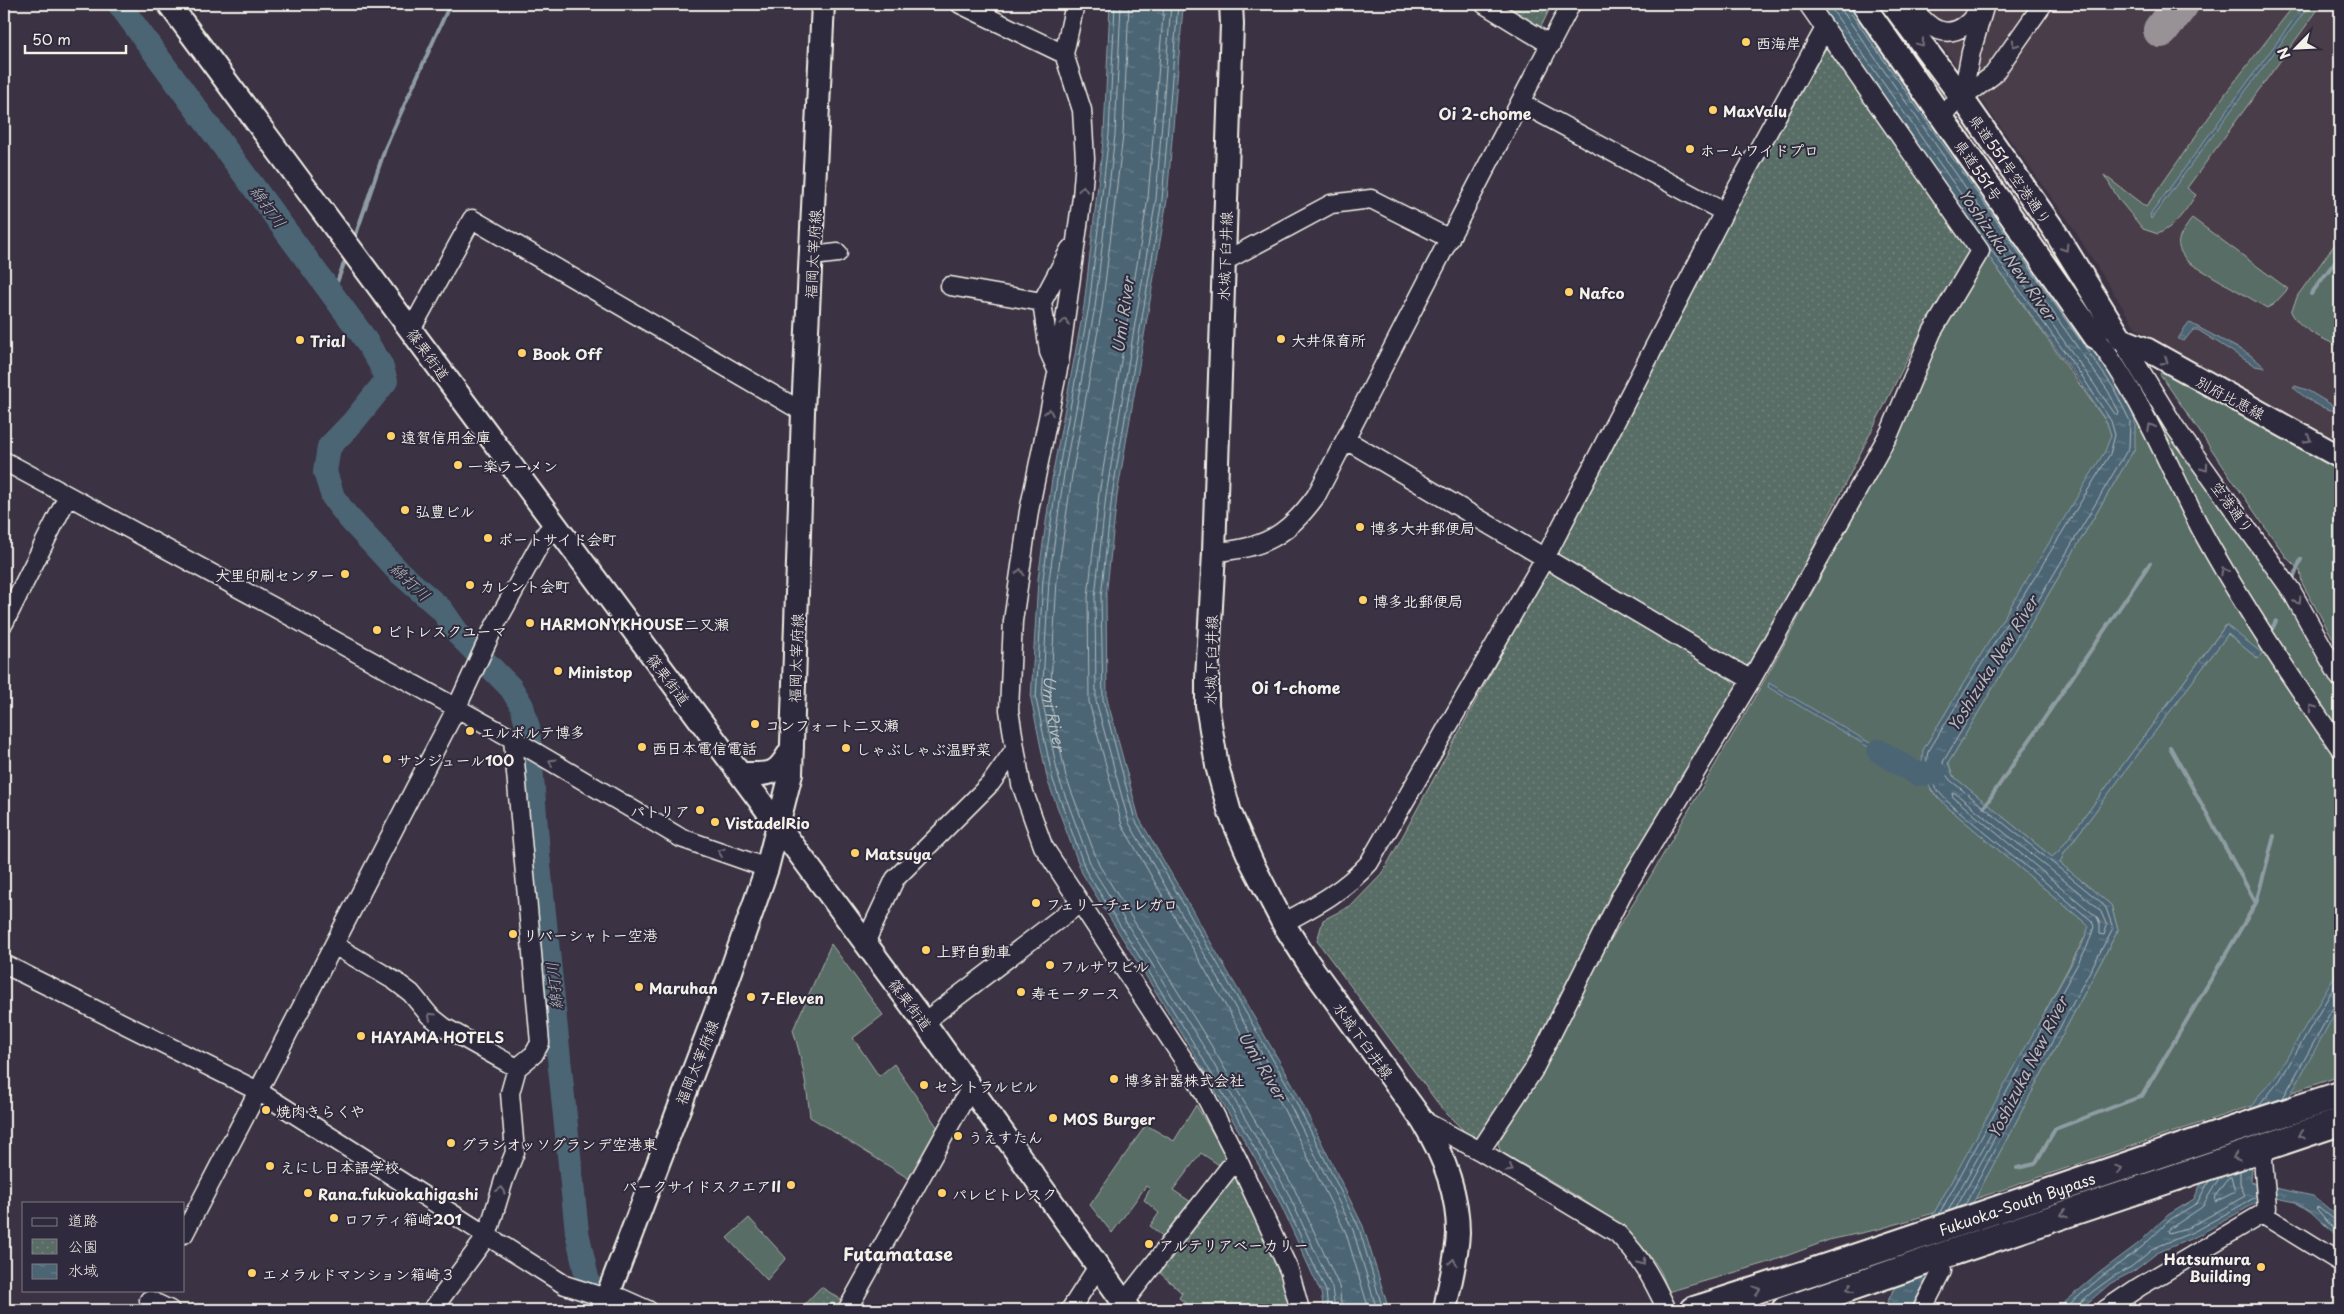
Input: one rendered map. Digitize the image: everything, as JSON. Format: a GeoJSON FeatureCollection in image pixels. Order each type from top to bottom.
{"type":"FeatureCollection","features":[{"type":"Feature","properties":{"kind":"highway","name":"Fukuoka-South Bypass"},"geometry":{"type":"LineString","coordinates":[[1694,1310],[2340,1095]]}},
{"type":"Feature","properties":{"kind":"highway","name":"Fukuoka-South Bypass"},"geometry":{"type":"LineString","coordinates":[[1785,1310],[1896,1272],[1948,1261],[2210,1166],[2340,1122]]}},
{"type":"Feature","properties":{"kind":"main road","name":"篠栗街道"},"geometry":{"type":"LineString","coordinates":[[169,4],[204,54],[411,330],[554,526],[924,1022],[1126,1306]]}},
{"type":"Feature","properties":{"kind":"main road","name":"福岡太宰府線"},"geometry":{"type":"LineString","coordinates":[[609,1302],[620,1264],[724,991],[768,868],[792,774],[803,412],[823,4]]}},
{"type":"Feature","properties":{"kind":"main road","name":"水城下臼井線"},"geometry":{"type":"LineString","coordinates":[[1231,4],[1232,24],[1214,552],[1207,705],[1217,766],[1238,830],[1252,863],[1283,923],[1307,961],[1422,1120],[1435,1141],[1449,1174],[1458,1234],[1445,1310]]}},
{"type":"Feature","properties":{"kind":"main road","name":"県道551号"},"geometry":{"type":"LineString","coordinates":[[1863,4],[2094,337]]}},
{"type":"Feature","properties":{"kind":"main road","name":"県道551号空港通り"},"geometry":{"type":"LineString","coordinates":[[1892,4],[1962,98],[2054,230],[2121,339]]}},
{"type":"Feature","properties":{"kind":"main road","name":"別府比恵線"},"geometry":{"type":"LineString","coordinates":[[2121,339],[2148,350],[2340,457]]}},
{"type":"Feature","properties":{"kind":"main road"},"geometry":{"type":"LineString","coordinates":[[740,774],[775,771],[782,767],[792,748]]}},
{"type":"Feature","properties":{"kind":"street"},"geometry":{"type":"LineString","coordinates":[[960,4],[1064,54]]}},
{"type":"Feature","properties":{"kind":"street"},"geometry":{"type":"LineString","coordinates":[[1075,4],[1064,54],[1082,110],[1085,159],[1057,370],[1029,511],[1013,620],[1009,710],[1021,784],[1043,846],[1197,1080],[1237,1158],[1289,1270],[1300,1310]]}},
{"type":"Feature","properties":{"kind":"street"},"geometry":{"type":"LineString","coordinates":[[1484,4],[1551,45]]}},
{"type":"Feature","properties":{"kind":"street"},"geometry":{"type":"LineString","coordinates":[[1214,552],[1254,546],[1285,531],[1299,520],[1316,496],[1571,4]]}},
{"type":"Feature","properties":{"kind":"street"},"geometry":{"type":"LineString","coordinates":[[1480,1151],[1533,1070],[1622,894],[1751,680],[1890,432],[1932,332],[1980,250],[1808,4]]}},
{"type":"Feature","properties":{"kind":"street"},"geometry":{"type":"LineString","coordinates":[[1909,4],[1928,24],[1938,30],[1953,31],[1966,26],[1976,15],[1981,4]]}},
{"type":"Feature","properties":{"kind":"street"},"geometry":{"type":"LineString","coordinates":[[1962,98],[1971,52],[1985,4]]}},
{"type":"Feature","properties":{"kind":"street"},"geometry":{"type":"LineString","coordinates":[[1940,115],[1993,75],[2043,4]]}},
{"type":"Feature","properties":{"kind":"street"},"geometry":{"type":"LineString","coordinates":[[1283,923],[1326,901],[1354,880],[1369,863],[1545,558],[1724,212],[1824,28]]}},
{"type":"Feature","properties":{"kind":"street"},"geometry":{"type":"LineString","coordinates":[[1521,103],[1724,212]]}},
{"type":"Feature","properties":{"kind":"street"},"geometry":{"type":"LineString","coordinates":[[1223,262],[1331,204],[1358,199],[1372,199],[1450,238]]}},
{"type":"Feature","properties":{"kind":"street"},"geometry":{"type":"LineString","coordinates":[[411,330],[472,218],[803,412]]}},
{"type":"Feature","properties":{"kind":"street"},"geometry":{"type":"LineString","coordinates":[[1057,370],[1049,352],[1042,302],[1076,238]]}},
{"type":"Feature","properties":{"kind":"street"},"geometry":{"type":"LineString","coordinates":[[812,256],[838,252]]}},
{"type":"Feature","properties":{"kind":"street"},"geometry":{"type":"LineString","coordinates":[[950,286],[1042,302]]}},
{"type":"Feature","properties":{"kind":"street"},"geometry":{"type":"LineString","coordinates":[[2094,337],[2105,350],[2151,426],[2202,532],[2235,590],[2340,748]]}},
{"type":"Feature","properties":{"kind":"street","name":"空港通り"},"geometry":{"type":"LineString","coordinates":[[2121,339],[2175,427],[2291,590],[2340,678]]}},
{"type":"Feature","properties":{"kind":"street"},"geometry":{"type":"LineString","coordinates":[[1346,440],[1751,680]]}},
{"type":"Feature","properties":{"kind":"street"},"geometry":{"type":"LineString","coordinates":[[4,461],[281,611],[581,778],[681,838],[768,868]]}},
{"type":"Feature","properties":{"kind":"street"},"geometry":{"type":"LineString","coordinates":[[4,623],[68,496]]}},
{"type":"Feature","properties":{"kind":"street"},"geometry":{"type":"LineString","coordinates":[[185,1232],[456,709],[493,629],[546,533],[554,526]]}},
{"type":"Feature","properties":{"kind":"street"},"geometry":{"type":"LineString","coordinates":[[432,1310],[487,1236],[504,1180],[515,1152],[510,1093],[518,1068],[534,1054],[540,1043],[518,743]]}},
{"type":"Feature","properties":{"kind":"street"},"geometry":{"type":"LineString","coordinates":[[865,943],[895,880],[991,782],[1015,749]]}},
{"type":"Feature","properties":{"kind":"street"},"geometry":{"type":"LineString","coordinates":[[924,1022],[1080,903]]}},
{"type":"Feature","properties":{"kind":"street"},"geometry":{"type":"LineString","coordinates":[[334,945],[395,981],[411,993],[429,1015],[444,1027],[518,1068]]}},
{"type":"Feature","properties":{"kind":"street"},"geometry":{"type":"LineString","coordinates":[[4,964],[258,1091],[565,1285],[609,1302],[643,1309]]}},
{"type":"Feature","properties":{"kind":"street"},"geometry":{"type":"LineString","coordinates":[[847,1310],[971,1088]]}},
{"type":"Feature","properties":{"kind":"street"},"geometry":{"type":"LineString","coordinates":[[1422,1120],[1480,1151],[1617,1233],[1635,1251],[1651,1274],[1667,1310]]}},
{"type":"Feature","properties":{"kind":"street"},"geometry":{"type":"LineString","coordinates":[[2104,1310],[2138,1287],[2262,1214],[2267,1208],[2262,1148]]}},
{"type":"Feature","properties":{"kind":"street"},"geometry":{"type":"LineString","coordinates":[[1126,1306],[1237,1158]]}},
{"type":"Feature","properties":{"kind":"street"},"geometry":{"type":"LineString","coordinates":[[2262,1214],[2340,1262]]}},
{"type":"Feature","properties":{"kind":"street"},"geometry":{"type":"LineString","coordinates":[[1922,1310],[1948,1261]]}},
{"type":"Feature","properties":{"kind":"street"},"geometry":{"type":"LineString","coordinates":[[1070,1310],[1098,1268]]}},
{"type":"Feature","properties":{"kind":"street"},"geometry":{"type":"LineString","coordinates":[[149,1300],[170,1310]]}},
{"type":"Feature","properties":{"kind":"shaded area"},"geometry":{"type":"Polygon","coordinates":[[[1912,4],[2340,4],[2340,445],[2144,334],[2135,327],[2068,220],[1912,4]]]}},
{"type":"Feature","properties":{"kind":"green space"},"geometry":{"type":"Polygon","coordinates":[[[1500,4],[1552,4],[1540,29],[1500,4]]]}},
{"type":"Feature","properties":{"kind":"green space"},"geometry":{"type":"Polygon","coordinates":[[[2295,4],[2322,4],[2187,188],[2196,195],[2184,212],[2170,227],[2158,234],[2143,229],[2120,201],[2104,175],[2146,207],[2225,94],[2295,4]]]}},
{"type":"Feature","properties":{"kind":"green space"},"geometry":{"type":"Polygon","coordinates":[[[1826,48],[1972,246],[1921,332],[1751,672],[1555,555],[1727,222],[1826,48]]]}},
{"type":"Feature","properties":{"kind":"green space"},"geometry":{"type":"Polygon","coordinates":[[[2192,218],[2288,289],[2274,304],[2267,308],[2188,262],[2180,249],[2179,240],[2192,218]]]}},
{"type":"Feature","properties":{"kind":"green space"},"geometry":{"type":"Polygon","coordinates":[[[2340,237],[2340,347],[2306,329],[2291,312],[2298,295],[2340,237]]]}},
{"type":"Feature","properties":{"kind":"green space"},"geometry":{"type":"Polygon","coordinates":[[[1987,254],[2107,423],[2111,435],[2106,451],[1923,750],[1931,790],[1945,805],[2089,926],[2088,931],[2012,1074],[1934,1213],[1879,1229],[1829,1240],[1770,1262],[1668,1292],[1658,1267],[1644,1249],[1626,1232],[1586,1202],[1500,1151],[1498,1143],[1539,1077],[1589,974],[1650,877],[1764,681],[1875,478],[1937,335],[1987,254]]]}},
{"type":"Feature","properties":{"kind":"green space"},"geometry":{"type":"Polygon","coordinates":[[[2062,261],[2181,452],[2289,602],[2340,697],[2340,733],[2242,586],[2209,527],[2163,432],[2085,310],[2060,263],[2062,261]]]}},
{"type":"Feature","properties":{"kind":"green space"},"geometry":{"type":"Polygon","coordinates":[[[2165,367],[2340,468],[2340,651],[2302,583],[2300,571],[2287,558],[2262,523],[2160,374],[2165,367]]]}},
{"type":"Feature","properties":{"kind":"green space"},"geometry":{"type":"Polygon","coordinates":[[[2117,384],[2159,456],[2196,536],[2228,594],[2340,763],[2340,1076],[1975,1199],[2118,930],[2111,905],[2060,863],[2064,853],[2228,634],[2257,658],[2257,650],[2225,626],[2060,850],[2052,857],[1953,776],[1948,763],[2135,448],[2127,402],[2117,384]]]}},
{"type":"Feature","properties":{"kind":"green space"},"geometry":{"type":"Polygon","coordinates":[[[1548,568],[1742,683],[1606,914],[1565,989],[1530,1061],[1480,1138],[1473,1140],[1443,1110],[1317,941],[1323,920],[1352,905],[1382,874],[1548,568]]]}},
{"type":"Feature","properties":{"kind":"green space"},"geometry":{"type":"Polygon","coordinates":[[[831,944],[883,1015],[853,1038],[879,1076],[894,1064],[940,1131],[911,1180],[810,1117],[804,1073],[793,1030],[831,944]]]}},
{"type":"Feature","properties":{"kind":"green space"},"geometry":{"type":"Polygon","coordinates":[[[1196,1105],[1228,1159],[1222,1167],[1201,1153],[1173,1190],[1194,1204],[1166,1239],[1150,1226],[1159,1213],[1144,1200],[1150,1189],[1146,1186],[1112,1233],[1090,1205],[1146,1125],[1174,1141],[1196,1105]]]}},
{"type":"Feature","properties":{"kind":"green space"},"geometry":{"type":"Polygon","coordinates":[[[1237,1173],[1284,1276],[1293,1310],[1194,1310],[1179,1298],[1182,1293],[1159,1272],[1237,1173]]]}},
{"type":"Feature","properties":{"kind":"green space"},"geometry":{"type":"Polygon","coordinates":[[[749,1218],[786,1258],[767,1280],[727,1238],[749,1218]]]}},
{"type":"Feature","properties":{"kind":"green space"},"geometry":{"type":"Polygon","coordinates":[[[821,1287],[842,1300],[836,1310],[799,1310],[821,1287]]]}},
{"type":"Feature","properties":{"kind":"water","name":"Umi River"},"geometry":{"type":"Polygon","coordinates":[[[1110,4],[1182,4],[1183,7],[1167,200],[1117,496],[1106,597],[1107,699],[1139,818],[1292,1083],[1363,1226],[1389,1310],[1324,1310],[1321,1293],[1277,1197],[1195,1055],[1082,873],[1048,782],[1031,699],[1038,579],[1053,472],[1084,306],[1104,133],[1110,4]]]}},
{"type":"Feature","properties":{"kind":"water","name":"Yoshizuka New River"},"geometry":{"type":"Polygon","coordinates":[[[1814,4],[1851,4],[2117,384],[2135,419],[2135,448],[1948,763],[1953,776],[2052,857],[2060,850],[2226,625],[2262,653],[2258,659],[2228,634],[2064,853],[2060,863],[2111,905],[2118,930],[1975,1199],[1910,1310],[1883,1310],[1934,1213],[2082,945],[2089,926],[1945,805],[1926,780],[1922,767],[1923,750],[2105,451],[2111,435],[2107,423],[2078,379],[1987,254],[1814,4]]]}},
{"type":"Feature","properties":{"kind":"water"},"geometry":{"type":"Polygon","coordinates":[[[2305,4],[2310,4],[2151,219],[2150,215],[2305,4]]]}},
{"type":"Feature","properties":{"kind":"water"},"geometry":{"type":"Polygon","coordinates":[[[2190,323],[2249,354],[2266,368],[2255,366],[2198,330],[2193,330],[2184,341],[2178,339],[2190,323]]]}},
{"type":"Feature","properties":{"kind":"water"},"geometry":{"type":"Polygon","coordinates":[[[2293,387],[2307,390],[2337,408],[2337,411],[2314,403],[2293,387]]]}},
{"type":"Feature","properties":{"kind":"water"},"geometry":{"type":"Polygon","coordinates":[[[1769,683],[1907,765],[1905,769],[1768,687],[1769,683]]]}},
{"type":"Feature","properties":{"kind":"water"},"geometry":{"type":"Polygon","coordinates":[[[2340,967],[2340,1004],[2252,1165],[2251,1181],[2259,1188],[2275,1188],[2313,1196],[2340,1218],[2340,1239],[2311,1212],[2295,1202],[2275,1198],[2261,1200],[2195,1237],[2157,1253],[2134,1271],[2111,1283],[2079,1310],[2056,1310],[2099,1273],[2139,1243],[2168,1215],[2194,1199],[2200,1186],[2259,1095],[2275,1078],[2340,967]]]}},
{"type":"Feature","properties":{"kind":"waterway","name":"綿打川"},"geometry":{"type":"LineString","coordinates":[[119,4],[363,336],[381,365],[386,381],[353,422],[329,447],[325,472],[333,497],[347,516],[399,572],[442,610],[460,636],[511,688],[522,706],[528,728],[539,865],[577,1232],[594,1310]]}},
{"type":"Feature","properties":{"kind":"waterway"},"geometry":{"type":"LineString","coordinates":[[354,240],[386,146],[450,4]]}},
{"type":"Feature","properties":{"kind":"waterway"},"geometry":{"type":"LineString","coordinates":[[2311,294],[2340,255]]}},
{"type":"Feature","properties":{"kind":"waterway"},"geometry":{"type":"LineString","coordinates":[[333,293],[346,258]]}},
{"type":"Feature","properties":{"kind":"waterway"},"geometry":{"type":"LineString","coordinates":[[2292,582],[2301,559]]}},
{"type":"Feature","properties":{"kind":"waterway"},"geometry":{"type":"LineString","coordinates":[[1984,807],[2150,563]]}},
{"type":"Feature","properties":{"kind":"waterway"},"geometry":{"type":"LineString","coordinates":[[2269,635],[2276,621]]}},
{"type":"Feature","properties":{"kind":"waterway"},"geometry":{"type":"LineString","coordinates":[[2017,1168],[2035,1164],[2055,1129],[2142,1096],[2256,903],[2170,747]]}},
{"type":"Feature","properties":{"kind":"waterway"},"geometry":{"type":"LineString","coordinates":[[1879,751],[1917,774],[1935,773]]}},
{"type":"Feature","properties":{"kind":"waterway"},"geometry":{"type":"LineString","coordinates":[[1901,765],[1927,777]]}},
{"type":"Feature","properties":{"kind":"waterway"},"geometry":{"type":"LineString","coordinates":[[2256,903],[2274,836]]}},
{"type":"Feature","properties":{"kind":"taxiway"},"geometry":{"type":"LineString","coordinates":[[2161,30],[2181,4]]}},
{"type":"Feature","properties":{"kind":"place","name":"西海岸"},"geometry":{"type":"Point","coordinates":[1746,42]}},
{"type":"Feature","properties":{"kind":"place","name":"MaxValu"},"geometry":{"type":"Point","coordinates":[1713,110]}},
{"type":"Feature","properties":{"kind":"place","name":"ホームワイドプロ"},"geometry":{"type":"Point","coordinates":[1690,149]}},
{"type":"Feature","properties":{"kind":"place","name":"Nafco"},"geometry":{"type":"Point","coordinates":[1569,292]}},
{"type":"Feature","properties":{"kind":"place","name":"大井保育所"},"geometry":{"type":"Point","coordinates":[1281,339]}},
{"type":"Feature","properties":{"kind":"place","name":"Trial"},"geometry":{"type":"Point","coordinates":[300,340]}},
{"type":"Feature","properties":{"kind":"place","name":"Book Off"},"geometry":{"type":"Point","coordinates":[522,353]}},
{"type":"Feature","properties":{"kind":"place","name":"遠賀信用金庫"},"geometry":{"type":"Point","coordinates":[391,436]}},
{"type":"Feature","properties":{"kind":"place","name":"一楽ラーメン"},"geometry":{"type":"Point","coordinates":[458,465]}},
{"type":"Feature","properties":{"kind":"place","name":"弘豊ビル"},"geometry":{"type":"Point","coordinates":[405,510]}},
{"type":"Feature","properties":{"kind":"place","name":"博多大井郵便局"},"geometry":{"type":"Point","coordinates":[1360,527]}},
{"type":"Feature","properties":{"kind":"place","name":"ポートサイド会町"},"geometry":{"type":"Point","coordinates":[488,538]}},
{"type":"Feature","properties":{"kind":"place","name":"大里印刷センター"},"geometry":{"type":"Point","coordinates":[345,574]}},
{"type":"Feature","properties":{"kind":"place","name":"カレント会町"},"geometry":{"type":"Point","coordinates":[470,585]}},
{"type":"Feature","properties":{"kind":"place","name":"博多北郵便局"},"geometry":{"type":"Point","coordinates":[1363,600]}},
{"type":"Feature","properties":{"kind":"place","name":"HARMONYKHOUSE二又瀬"},"geometry":{"type":"Point","coordinates":[530,623]}},
{"type":"Feature","properties":{"kind":"place","name":"ピトレスクユーマ"},"geometry":{"type":"Point","coordinates":[377,630]}},
{"type":"Feature","properties":{"kind":"place","name":"Ministop"},"geometry":{"type":"Point","coordinates":[558,671]}},
{"type":"Feature","properties":{"kind":"place","name":"コンフォート二又瀬"},"geometry":{"type":"Point","coordinates":[755,724]}},
{"type":"Feature","properties":{"kind":"place","name":"エルポルテ博多"},"geometry":{"type":"Point","coordinates":[470,731]}},
{"type":"Feature","properties":{"kind":"place","name":"西日本電信電話"},"geometry":{"type":"Point","coordinates":[642,747]}},
{"type":"Feature","properties":{"kind":"place","name":"しゃぶしゃぶ温野菜"},"geometry":{"type":"Point","coordinates":[846,748]}},
{"type":"Feature","properties":{"kind":"place","name":"サンジュール100"},"geometry":{"type":"Point","coordinates":[387,759]}},
{"type":"Feature","properties":{"kind":"place","name":"パトリア"},"geometry":{"type":"Point","coordinates":[700,810]}},
{"type":"Feature","properties":{"kind":"place","name":"VistadelRio"},"geometry":{"type":"Point","coordinates":[715,822]}},
{"type":"Feature","properties":{"kind":"place","name":"Matsuya"},"geometry":{"type":"Point","coordinates":[855,853]}},
{"type":"Feature","properties":{"kind":"place","name":"フェリーチェレガロ"},"geometry":{"type":"Point","coordinates":[1036,903]}},
{"type":"Feature","properties":{"kind":"place","name":"リバーシャトー空港"},"geometry":{"type":"Point","coordinates":[513,934]}},
{"type":"Feature","properties":{"kind":"place","name":"上野自動車"},"geometry":{"type":"Point","coordinates":[926,950]}},
{"type":"Feature","properties":{"kind":"place","name":"フルサワビル"},"geometry":{"type":"Point","coordinates":[1050,965]}},
{"type":"Feature","properties":{"kind":"place","name":"Maruhan"},"geometry":{"type":"Point","coordinates":[639,987]}},
{"type":"Feature","properties":{"kind":"place","name":"寿モータース"},"geometry":{"type":"Point","coordinates":[1021,992]}},
{"type":"Feature","properties":{"kind":"place","name":"7-Eleven"},"geometry":{"type":"Point","coordinates":[751,997]}},
{"type":"Feature","properties":{"kind":"place","name":"HAYAMA HOTELS"},"geometry":{"type":"Point","coordinates":[361,1036]}},
{"type":"Feature","properties":{"kind":"place","name":"博多計器株式会社"},"geometry":{"type":"Point","coordinates":[1114,1079]}},
{"type":"Feature","properties":{"kind":"place","name":"セントラルビル"},"geometry":{"type":"Point","coordinates":[924,1085]}},
{"type":"Feature","properties":{"kind":"place","name":"焼肉きらくや"},"geometry":{"type":"Point","coordinates":[266,1110]}},
{"type":"Feature","properties":{"kind":"place","name":"MOS Burger"},"geometry":{"type":"Point","coordinates":[1053,1118]}},
{"type":"Feature","properties":{"kind":"place","name":"うえすたん"},"geometry":{"type":"Point","coordinates":[958,1136]}},
{"type":"Feature","properties":{"kind":"place","name":"グラシオッソグランデ空港東"},"geometry":{"type":"Point","coordinates":[451,1143]}},
{"type":"Feature","properties":{"kind":"place","name":"えにし日本語学校"},"geometry":{"type":"Point","coordinates":[270,1166]}},
{"type":"Feature","properties":{"kind":"place","name":"パークサイドスクエアII"},"geometry":{"type":"Point","coordinates":[791,1185]}},
{"type":"Feature","properties":{"kind":"place","name":"Rana.fukuokahigashi"},"geometry":{"type":"Point","coordinates":[308,1193]}},
{"type":"Feature","properties":{"kind":"place","name":"パレピトレスク"},"geometry":{"type":"Point","coordinates":[942,1193]}},
{"type":"Feature","properties":{"kind":"place","name":"ロフティ箱崎201"},"geometry":{"type":"Point","coordinates":[334,1218]}},
{"type":"Feature","properties":{"kind":"place","name":"アルテリアベーカリー"},"geometry":{"type":"Point","coordinates":[1149,1244]}},
{"type":"Feature","properties":{"kind":"place","name":"Hatsumura Building"},"geometry":{"type":"Point","coordinates":[2261,1267]}},
{"type":"Feature","properties":{"kind":"place","name":"エメラルドマンション箱崎３"},"geometry":{"type":"Point","coordinates":[252,1273]}},
{"type":"Feature","properties":{"kind":"district","name":"Oi 2-chome"},"geometry":{"type":"Point","coordinates":[1485,113]}},
{"type":"Feature","properties":{"kind":"district","name":"Oi 1-chome"},"geometry":{"type":"Point","coordinates":[1296,687]}},
{"type":"Feature","properties":{"kind":"district","name":"Futamatase"},"geometry":{"type":"Point","coordinates":[898,1253]}}]}
